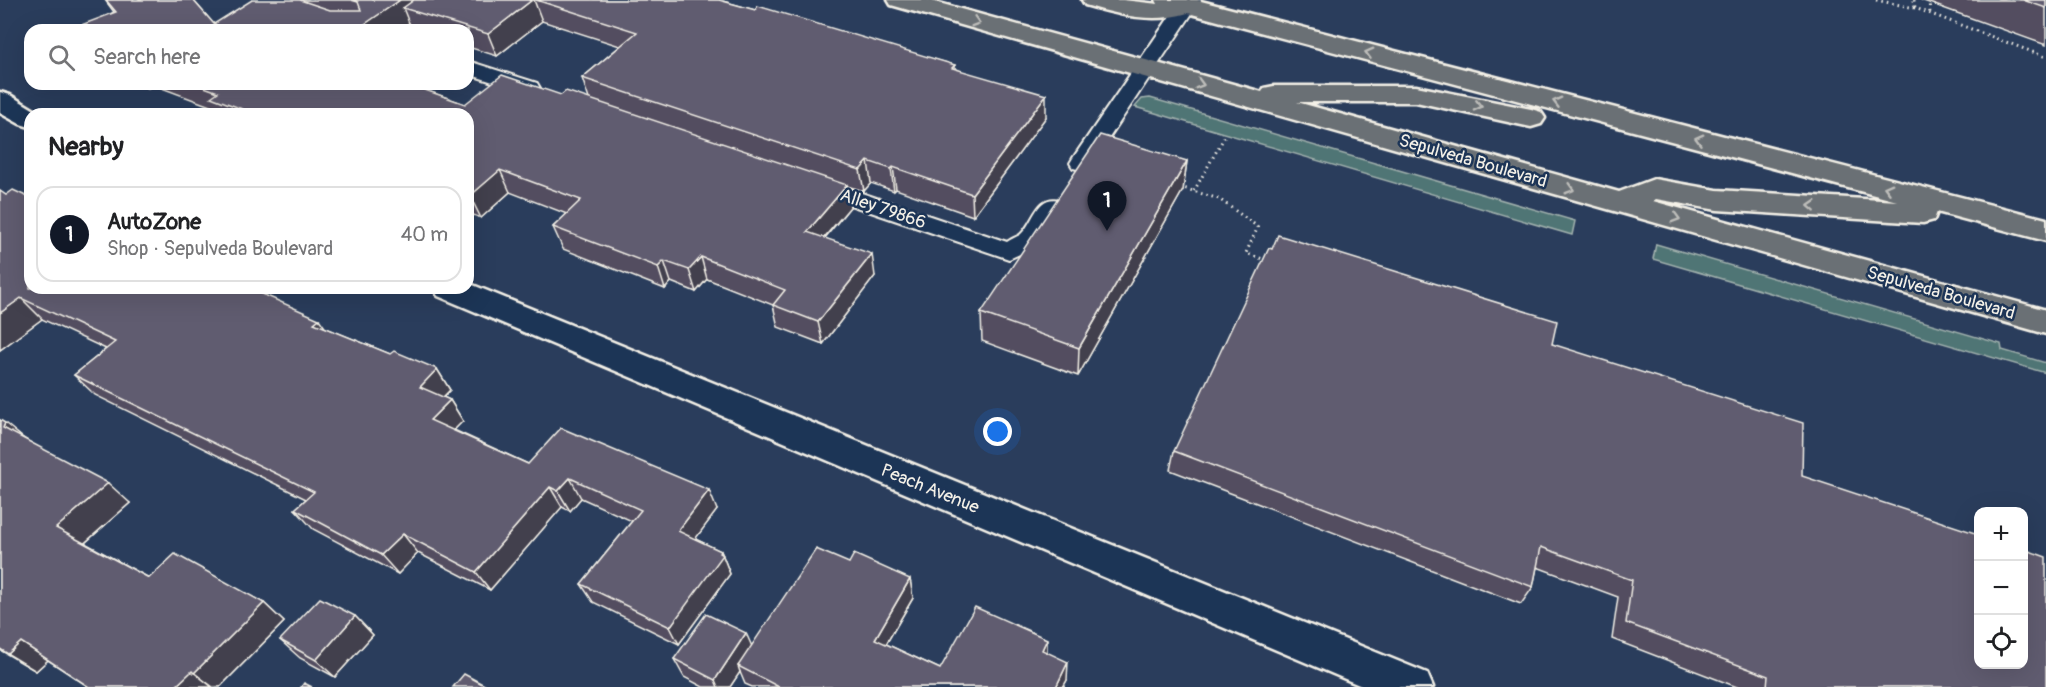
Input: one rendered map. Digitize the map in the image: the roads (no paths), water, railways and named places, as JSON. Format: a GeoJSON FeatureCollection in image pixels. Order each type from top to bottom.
{"type":"FeatureCollection","features":[{"type":"Feature","properties":{"kind":"main road","name":"Sepulveda Boulevard"},"geometry":{"type":"LineString","coordinates":[[900,0],[2046,322]]}},
{"type":"Feature","properties":{"kind":"main road"},"geometry":{"type":"LineString","coordinates":[[1094,0],[1146,13],[1168,12],[1182,2],[2046,230]]}},
{"type":"Feature","properties":{"kind":"main road"},"geometry":{"type":"LineString","coordinates":[[1144,69],[1180,58],[1263,78],[1479,82]]}},
{"type":"Feature","properties":{"kind":"main road"},"geometry":{"type":"LineString","coordinates":[[1232,93],[1416,94],[1563,125],[1634,122]]}},
{"type":"Feature","properties":{"kind":"main road"},"geometry":{"type":"LineString","coordinates":[[1619,202],[1654,189],[1717,200],[1996,217]]}},
{"type":"Feature","properties":{"kind":"street"},"geometry":{"type":"LineString","coordinates":[[0,101],[24,115]]}},
{"type":"Feature","properties":{"kind":"street","name":"Peach Avenue"},"geometry":{"type":"LineString","coordinates":[[463,294],[1412,687]]}},
{"type":"Feature","properties":{"kind":"lane","name":"Alley 79866"},"geometry":{"type":"LineString","coordinates":[[795,178],[1009,251],[1029,240],[1144,69],[1182,2]]}},
{"type":"Feature","properties":{"kind":"lane"},"geometry":{"type":"LineString","coordinates":[[474,69],[547,93]]}},
{"type":"Feature","properties":{"kind":"place","name":"AutoZone"},"geometry":{"type":"Point","coordinates":[1107,231]}}]}
